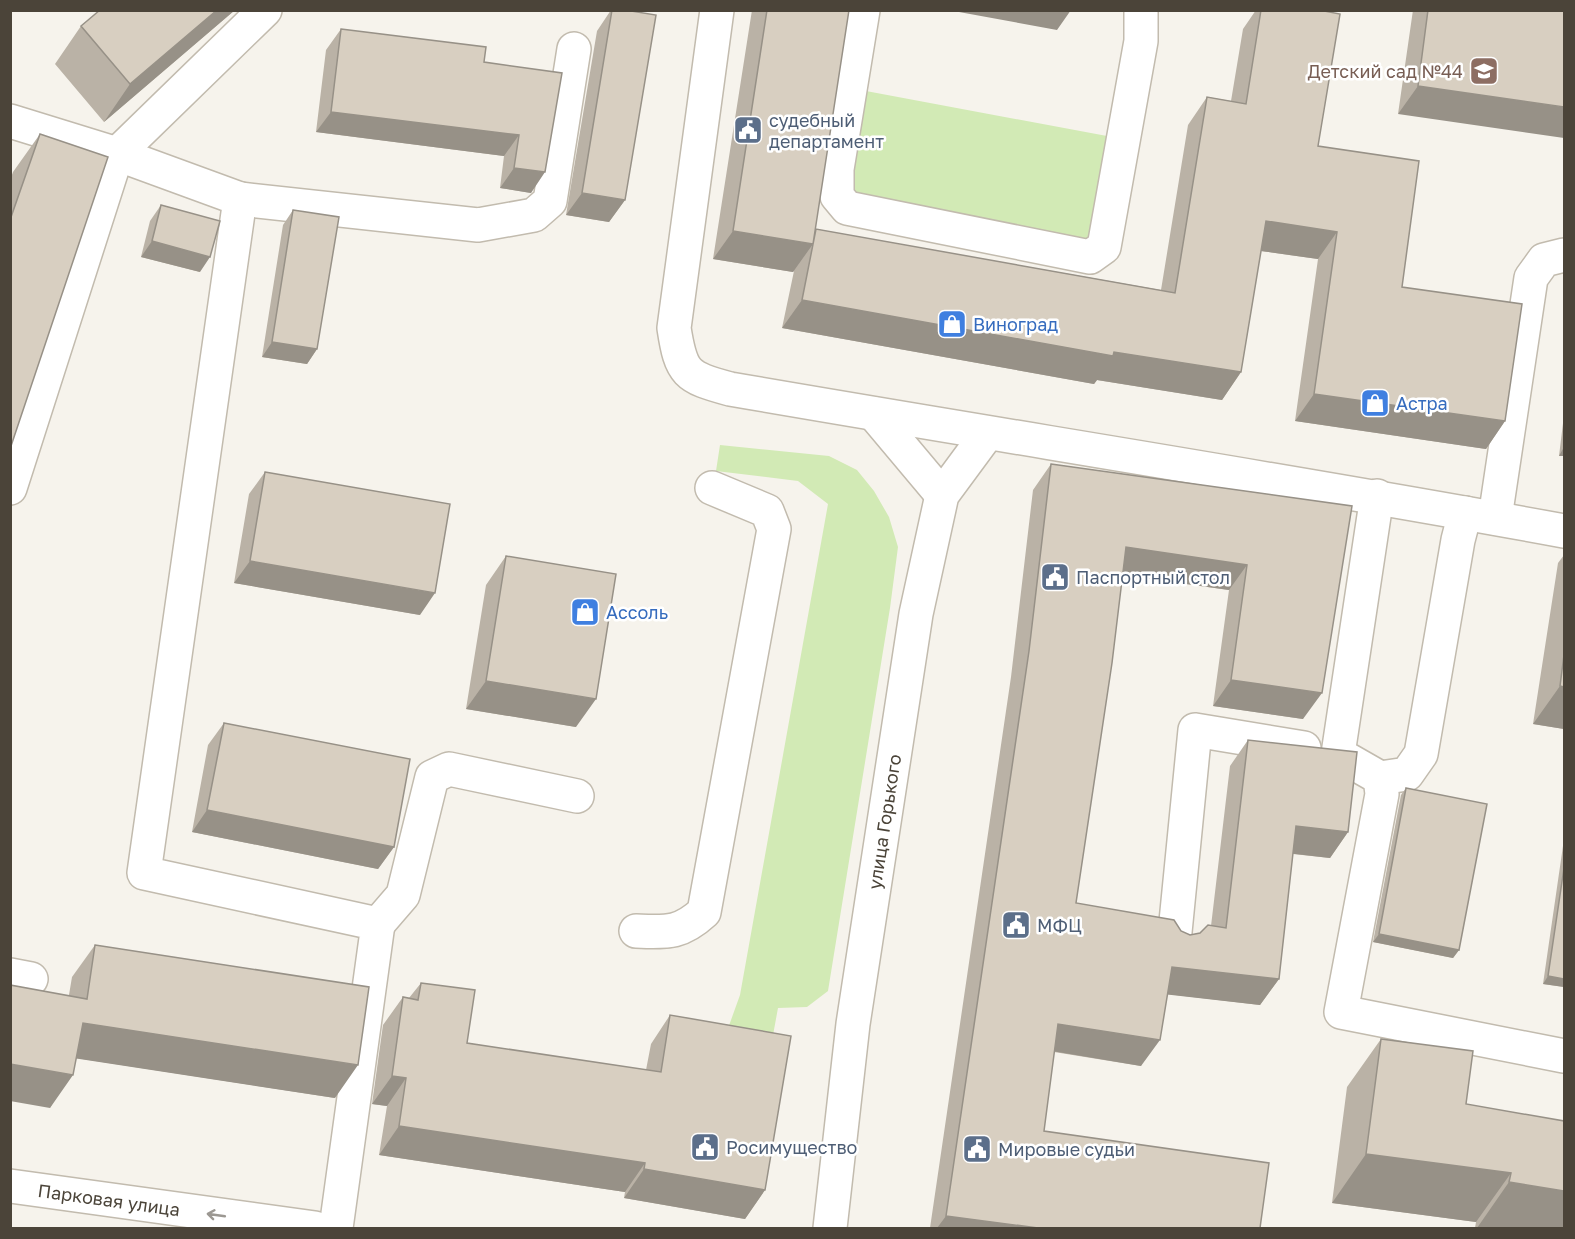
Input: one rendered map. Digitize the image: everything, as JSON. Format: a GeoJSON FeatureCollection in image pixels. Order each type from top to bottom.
{"type":"FeatureCollection","features":[{"type":"Feature","properties":{"kind":"street"},"geometry":{"type":"LineString","coordinates":[[10,488],[117,154],[265,10]]}},
{"type":"Feature","properties":{"kind":"street"},"geometry":{"type":"LineString","coordinates":[[717,10],[676,299],[674,328],[679,361],[697,380],[730,388],[987,434],[1377,496],[1564,531]]}},
{"type":"Feature","properties":{"kind":"street"},"geometry":{"type":"LineString","coordinates":[[863,10],[837,169],[837,196],[847,208],[1090,257],[1104,247],[1141,41],[1141,10]]}},
{"type":"Feature","properties":{"kind":"street"},"geometry":{"type":"LineString","coordinates":[[10,122],[117,154],[240,199],[478,225],[534,215],[550,201],[574,49]]}},
{"type":"Feature","properties":{"kind":"street"},"geometry":{"type":"LineString","coordinates":[[240,199],[144,873],[378,924]]}},
{"type":"Feature","properties":{"kind":"street"},"geometry":{"type":"LineString","coordinates":[[1174,942],[1195,730],[1338,754],[1380,778],[1407,774],[1421,754],[1458,540],[1480,516],[1531,278],[1544,260],[1564,255]]}},
{"type":"Feature","properties":{"kind":"street"},"geometry":{"type":"LineString","coordinates":[[874,414],[942,495]]}},
{"type":"Feature","properties":{"kind":"street","name":"улица Горького"},"geometry":{"type":"LineString","coordinates":[[830,1228],[853,1024],[916,614],[942,495],[987,434]]}},
{"type":"Feature","properties":{"kind":"street"},"geometry":{"type":"LineString","coordinates":[[636,931],[670,932],[688,927],[704,912],[774,529],[767,511],[712,488]]}},
{"type":"Feature","properties":{"kind":"street"},"geometry":{"type":"LineString","coordinates":[[1338,754],[1377,496]]}},
{"type":"Feature","properties":{"kind":"street"},"geometry":{"type":"LineString","coordinates":[[336,1228],[378,924],[403,895],[432,777],[449,769],[577,796]]}},
{"type":"Feature","properties":{"kind":"street"},"geometry":{"type":"LineString","coordinates":[[1380,778],[1382,794],[1341,1012],[1564,1056]]}},
{"type":"Feature","properties":{"kind":"street","name":"Парковая улица"},"geometry":{"type":"LineString","coordinates":[[10,1186],[315,1228]]}},
{"type":"Feature","properties":{"kind":"green space"},"geometry":{"type":"Polygon","coordinates":[[[850,88],[1123,139],[1104,247],[847,208],[850,88]]]}},
{"type":"Feature","properties":{"kind":"green space"},"geometry":{"type":"Polygon","coordinates":[[[720,445],[829,456],[857,470],[874,491],[889,517],[898,547],[828,991],[807,1007],[778,1008],[771,1046],[726,1034],[740,995],[828,504],[798,481],[716,471],[720,445]]]}},
{"type":"Feature","properties":{"kind":"building"},"geometry":{"type":"Polygon","coordinates":[[[100,10],[217,10],[130,84],[81,26],[100,10]]]}},
{"type":"Feature","properties":{"kind":"building"},"geometry":{"type":"Polygon","coordinates":[[[612,10],[656,15],[625,200],[582,193],[612,10]]]}},
{"type":"Feature","properties":{"kind":"building"},"geometry":{"type":"Polygon","coordinates":[[[767,10],[849,10],[813,244],[733,231],[767,10]]]}},
{"type":"Feature","properties":{"kind":"building"},"geometry":{"type":"Polygon","coordinates":[[[1261,10],[1319,10],[1340,14],[1318,146],[1419,161],[1402,287],[1522,304],[1505,421],[1314,394],[1337,232],[1266,221],[1241,372],[1114,352],[1113,356],[802,300],[816,229],[1175,293],[1207,97],[1246,104],[1261,10]]]}},
{"type":"Feature","properties":{"kind":"building","name":"Детский сад №44"},"geometry":{"type":"Polygon","coordinates":[[[1428,10],[1564,10],[1564,107],[1418,86],[1428,10]]]}},
{"type":"Feature","properties":{"kind":"building"},"geometry":{"type":"Polygon","coordinates":[[[341,29],[486,47],[484,62],[562,73],[545,172],[514,168],[519,135],[331,112],[341,29]]]}},
{"type":"Feature","properties":{"kind":"building"},"geometry":{"type":"Polygon","coordinates":[[[40,134],[108,157],[10,449],[10,220],[40,134]]]}},
{"type":"Feature","properties":{"kind":"building"},"geometry":{"type":"Polygon","coordinates":[[[161,205],[220,221],[210,257],[152,241],[161,205]]]}},
{"type":"Feature","properties":{"kind":"building"},"geometry":{"type":"Polygon","coordinates":[[[293,210],[339,217],[317,349],[272,342],[293,210]]]}},
{"type":"Feature","properties":{"kind":"building"},"geometry":{"type":"Polygon","coordinates":[[[1051,464],[1352,506],[1322,693],[1231,680],[1247,565],[1126,547],[1112,663],[1076,903],[1174,920],[1181,931],[1190,935],[1200,933],[1208,925],[1226,928],[1248,740],[1357,752],[1348,832],[1296,826],[1279,979],[1172,967],[1160,1040],[1058,1024],[1044,1131],[1269,1163],[1260,1228],[1038,1228],[946,1216],[1029,651],[1051,464]]]}},
{"type":"Feature","properties":{"kind":"building"},"geometry":{"type":"Polygon","coordinates":[[[265,472],[450,504],[435,593],[250,561],[265,472]]]}},
{"type":"Feature","properties":{"kind":"building"},"geometry":{"type":"Polygon","coordinates":[[[506,556],[616,574],[596,699],[486,681],[506,556]]]}},
{"type":"Feature","properties":{"kind":"building"},"geometry":{"type":"Polygon","coordinates":[[[1564,655],[1564,687],[1560,686],[1564,655]]]}},
{"type":"Feature","properties":{"kind":"building"},"geometry":{"type":"Polygon","coordinates":[[[224,723],[410,759],[394,847],[207,810],[224,723]]]}},
{"type":"Feature","properties":{"kind":"building"},"geometry":{"type":"Polygon","coordinates":[[[1406,788],[1487,804],[1459,950],[1379,934],[1406,788]]]}},
{"type":"Feature","properties":{"kind":"building"},"geometry":{"type":"Polygon","coordinates":[[[1564,868],[1564,979],[1548,976],[1564,868]]]}},
{"type":"Feature","properties":{"kind":"building"},"geometry":{"type":"Polygon","coordinates":[[[95,945],[369,987],[358,1065],[83,1023],[73,1075],[10,1064],[10,985],[87,999],[95,945]]]}},
{"type":"Feature","properties":{"kind":"building"},"geometry":{"type":"Polygon","coordinates":[[[421,983],[475,990],[467,1043],[661,1072],[670,1015],[791,1036],[765,1190],[644,1169],[645,1163],[399,1126],[406,1078],[392,1076],[403,997],[418,1000],[421,983]]]}},
{"type":"Feature","properties":{"kind":"building"},"geometry":{"type":"Polygon","coordinates":[[[1381,1039],[1473,1051],[1466,1104],[1564,1121],[1564,1191],[1509,1182],[1511,1173],[1366,1154],[1381,1039]]]}},
{"type":"Feature","properties":{"kind":"place","name":"Детский сад №44"},"geometry":{"type":"Point","coordinates":[1484,71]}},
{"type":"Feature","properties":{"kind":"place","name":"судебный департамент"},"geometry":{"type":"Point","coordinates":[748,130]}},
{"type":"Feature","properties":{"kind":"place","name":"Виноград"},"geometry":{"type":"Point","coordinates":[952,324]}},
{"type":"Feature","properties":{"kind":"place","name":"Астра"},"geometry":{"type":"Point","coordinates":[1375,403]}},
{"type":"Feature","properties":{"kind":"place","name":"Паспортный стол"},"geometry":{"type":"Point","coordinates":[1055,577]}},
{"type":"Feature","properties":{"kind":"place","name":"Ассоль"},"geometry":{"type":"Point","coordinates":[585,612]}},
{"type":"Feature","properties":{"kind":"place","name":"МФЦ"},"geometry":{"type":"Point","coordinates":[1016,925]}},
{"type":"Feature","properties":{"kind":"place","name":"Росимущество"},"geometry":{"type":"Point","coordinates":[705,1147]}},
{"type":"Feature","properties":{"kind":"place","name":"Мировые судьи"},"geometry":{"type":"Point","coordinates":[977,1149]}}]}
